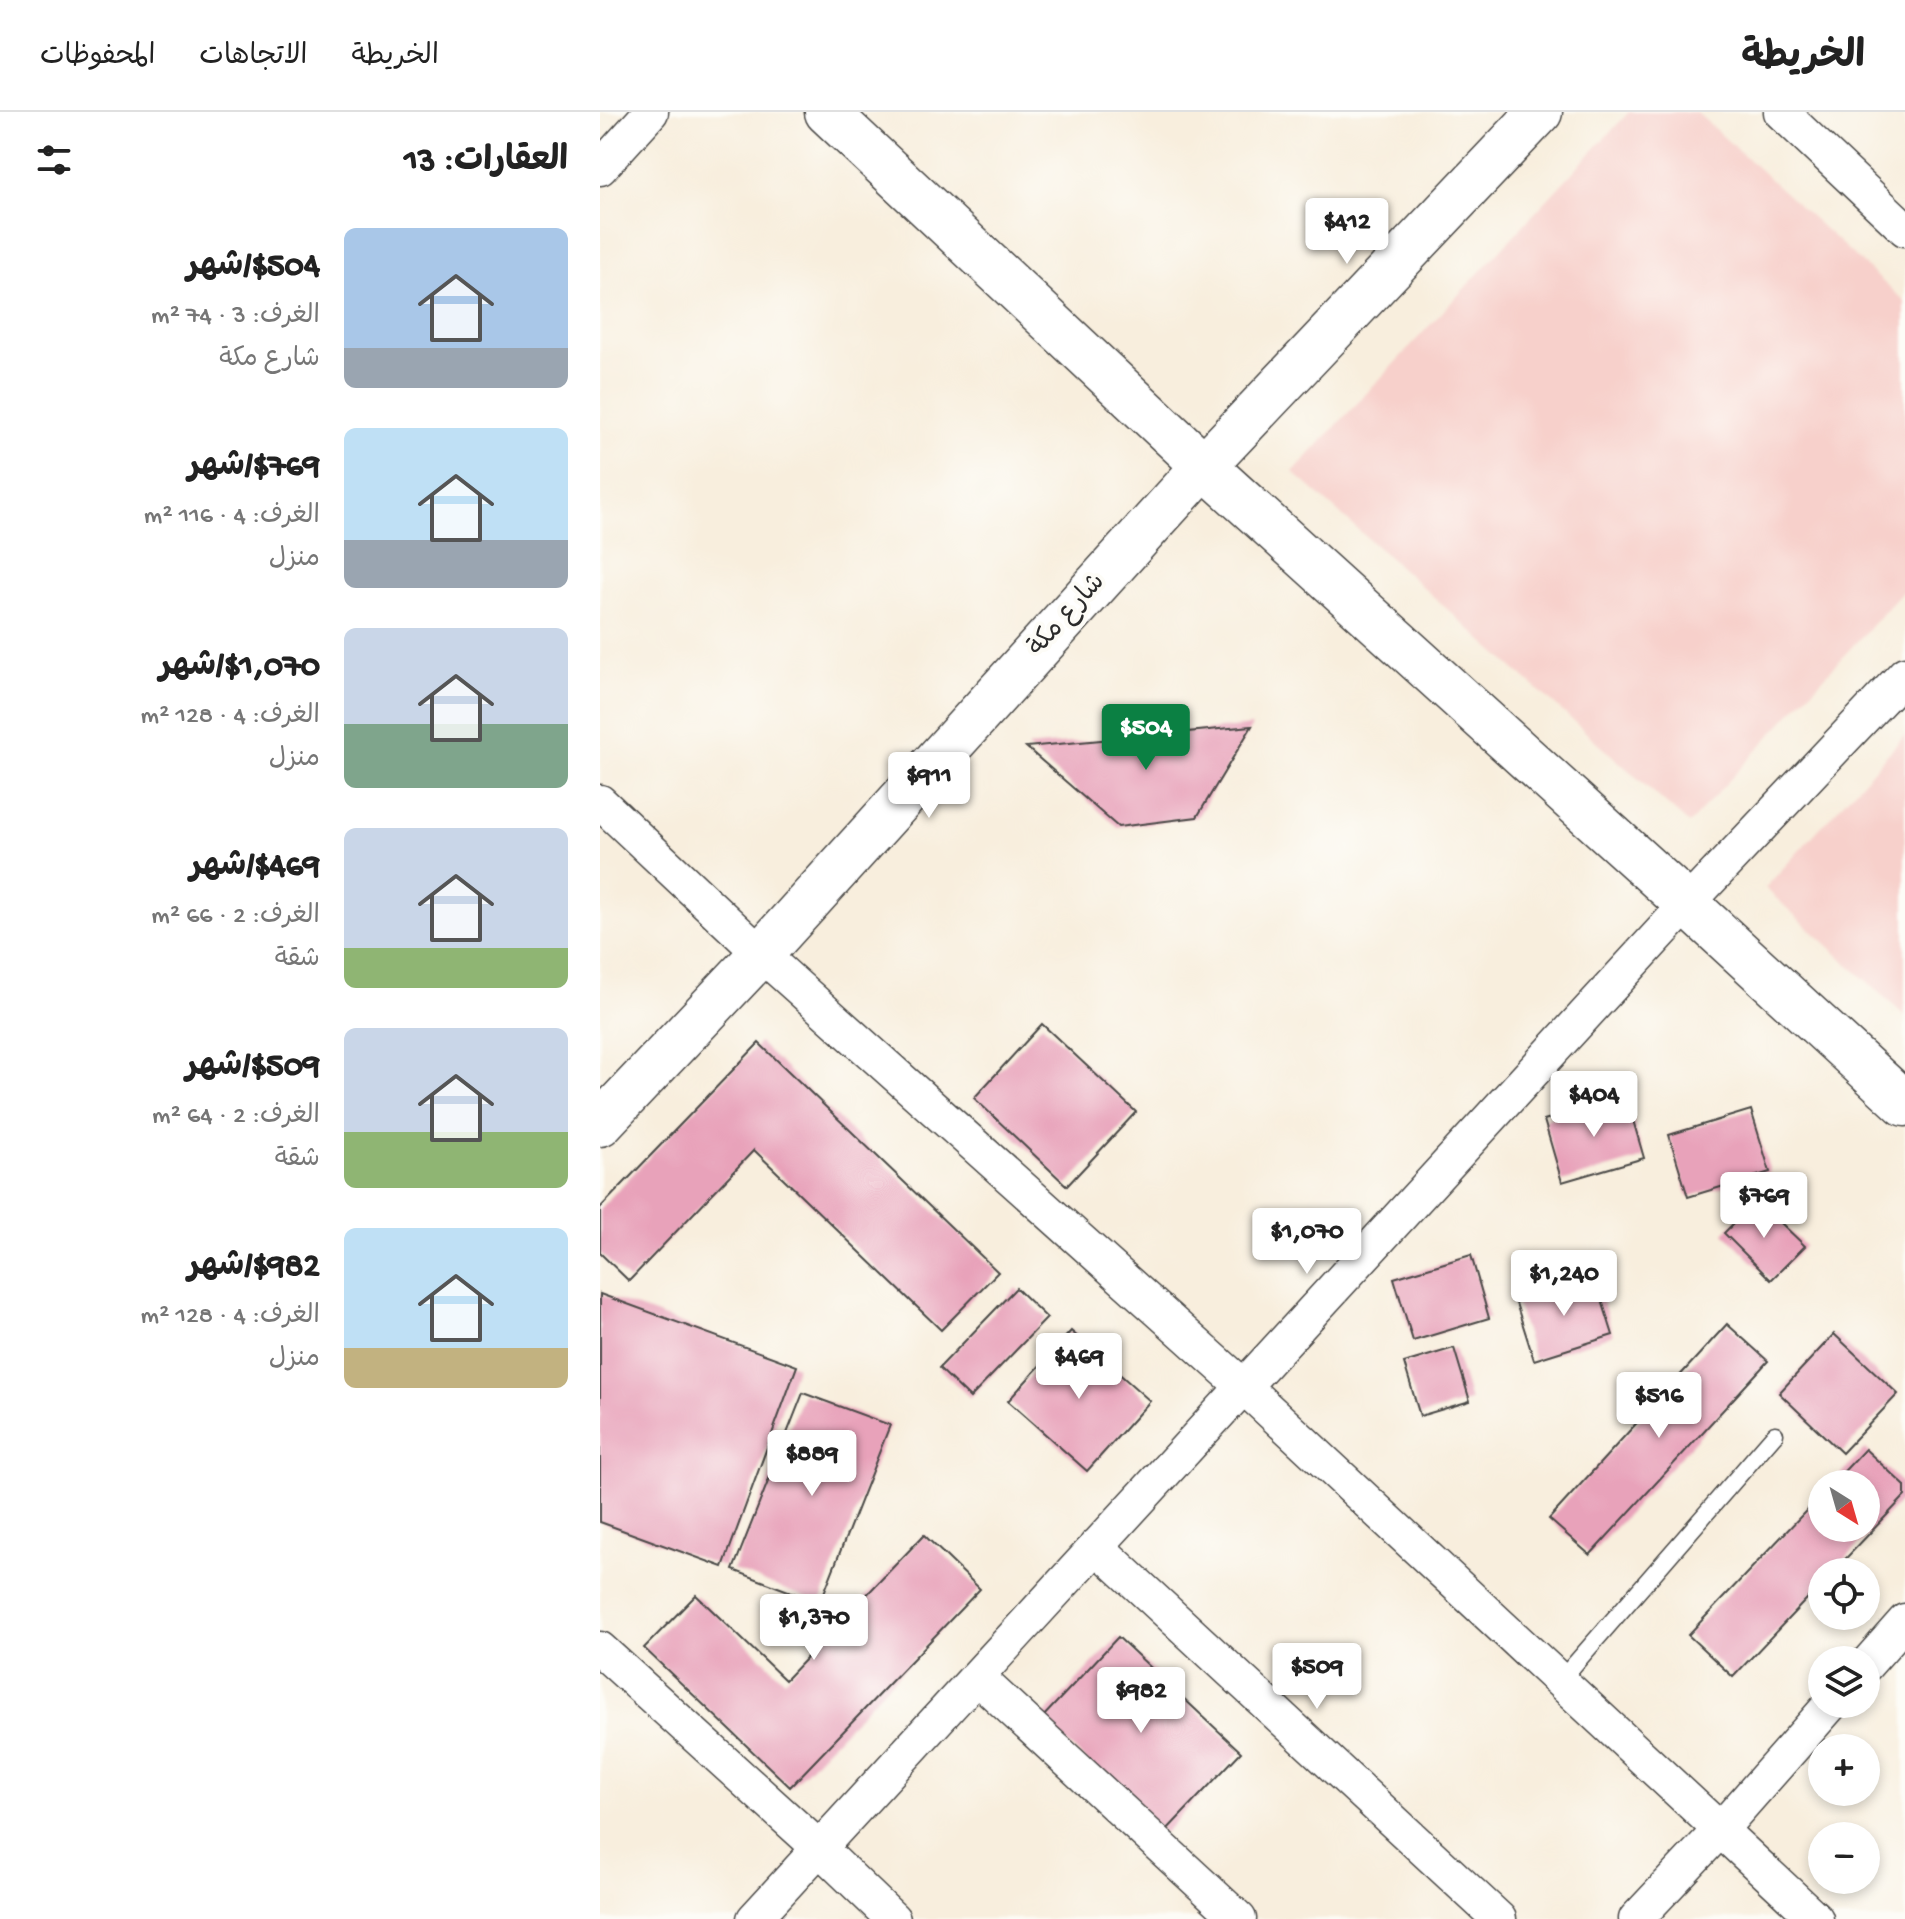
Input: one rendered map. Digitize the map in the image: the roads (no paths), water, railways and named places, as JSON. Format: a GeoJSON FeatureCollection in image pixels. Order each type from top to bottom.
{"type":"FeatureCollection","features":[{"type":"Feature","properties":{"kind":"main road"},"geometry":{"type":"LineString","coordinates":[[827,112],[1204,466],[1905,1104]]}},
{"type":"Feature","properties":{"kind":"main road","name":"شارع مكة"},"geometry":{"type":"LineString","coordinates":[[600,1124],[761,954],[1204,466],[1540,112]]}},
{"type":"Feature","properties":{"kind":"street"},"geometry":{"type":"LineString","coordinates":[[600,168],[651,112]]}},
{"type":"Feature","properties":{"kind":"street"},"geometry":{"type":"LineString","coordinates":[[1781,112],[1904,226]]}},
{"type":"Feature","properties":{"kind":"street"},"geometry":{"type":"LineString","coordinates":[[754,1919],[1687,904],[1905,674]]}},
{"type":"Feature","properties":{"kind":"street"},"geometry":{"type":"LineString","coordinates":[[600,802],[761,954],[1244,1387],[1816,1919]]}},
{"type":"Feature","properties":{"kind":"street"},"geometry":{"type":"LineString","coordinates":[[1096,1546],[1499,1919]]}},
{"type":"Feature","properties":{"kind":"street"},"geometry":{"type":"LineString","coordinates":[[1880,1649],[1905,1621]]}},
{"type":"Feature","properties":{"kind":"street"},"geometry":{"type":"LineString","coordinates":[[600,1649],[893,1919]]}},
{"type":"Feature","properties":{"kind":"street"},"geometry":{"type":"LineString","coordinates":[[977,1677],[1239,1919]]}},
{"type":"Feature","properties":{"kind":"street"},"geometry":{"type":"LineString","coordinates":[[1636,1919],[1819,1718]]}},
{"type":"Feature","properties":{"kind":"lane"},"geometry":{"type":"LineString","coordinates":[[1560,1681],[1775,1434]]}}]}
